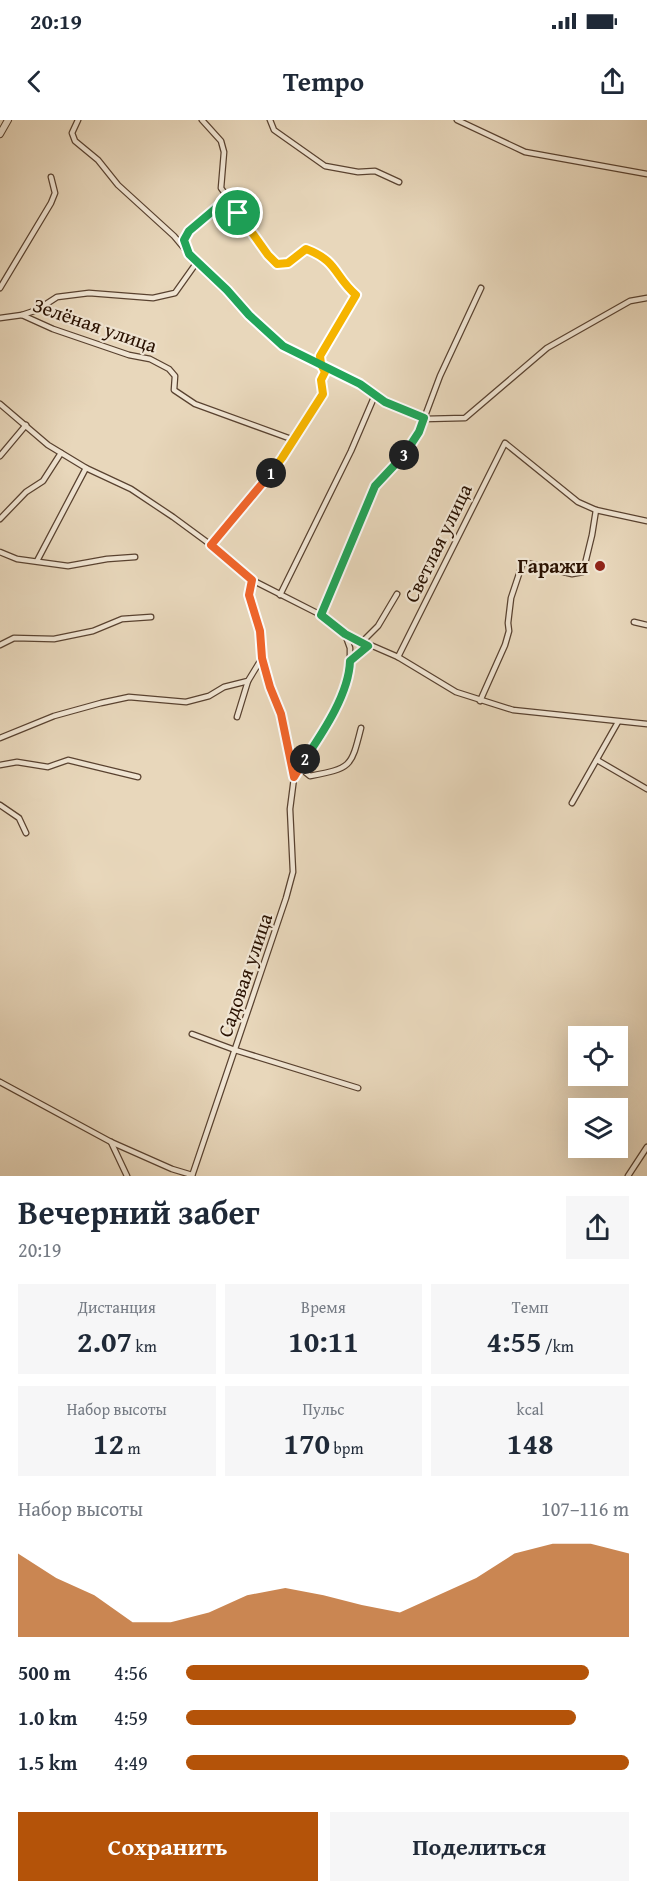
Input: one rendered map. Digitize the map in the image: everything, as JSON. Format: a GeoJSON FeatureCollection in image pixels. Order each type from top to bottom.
{"type":"FeatureCollection","features":[{"type":"Feature","properties":{"kind":"street"},"geometry":{"type":"LineString","coordinates":[[0,134],[8,120]]}},
{"type":"Feature","properties":{"kind":"street"},"geometry":{"type":"LineString","coordinates":[[78,120],[72,133],[75,141],[98,160],[118,185],[174,236],[249,315],[283,346],[360,384],[375,395],[409,413],[424,418],[465,418],[547,348],[630,301],[647,298]]}},
{"type":"Feature","properties":{"kind":"street"},"geometry":{"type":"LineString","coordinates":[[202,120],[221,141],[224,152],[221,189],[268,255],[277,264],[288,263],[306,249],[321,255],[330,262],[356,295],[320,356],[325,372],[321,380],[323,394],[282,458],[211,545]]}},
{"type":"Feature","properties":{"kind":"street"},"geometry":{"type":"LineString","coordinates":[[270,120],[274,130],[325,166],[358,172],[375,171],[399,182]]}},
{"type":"Feature","properties":{"kind":"street"},"geometry":{"type":"LineString","coordinates":[[457,120],[525,152],[647,174]]}},
{"type":"Feature","properties":{"kind":"street"},"geometry":{"type":"LineString","coordinates":[[0,288],[51,203],[55,193],[51,177]]}},
{"type":"Feature","properties":{"kind":"street"},"geometry":{"type":"LineString","coordinates":[[189,254],[184,240],[189,231],[228,198]]}},
{"type":"Feature","properties":{"kind":"street"},"geometry":{"type":"LineString","coordinates":[[22,315],[37,310],[57,297],[89,293],[153,298],[175,293],[197,262]]}},
{"type":"Feature","properties":{"kind":"street"},"geometry":{"type":"LineString","coordinates":[[321,615],[375,486],[404,455],[419,432],[440,376],[481,288]]}},
{"type":"Feature","properties":{"kind":"street","name":"Зелёная улица"},"geometry":{"type":"LineString","coordinates":[[0,318],[22,315],[53,329],[129,355],[150,359],[169,369],[176,376],[174,390],[195,404],[294,440]]}},
{"type":"Feature","properties":{"kind":"street"},"geometry":{"type":"LineString","coordinates":[[280,595],[351,451],[375,395]]}},
{"type":"Feature","properties":{"kind":"street"},"geometry":{"type":"LineString","coordinates":[[0,404],[48,445],[86,468],[131,489],[211,545],[252,580],[321,615],[345,634],[368,646],[398,657],[456,692],[513,710],[647,724]]}},
{"type":"Feature","properties":{"kind":"street"},"geometry":{"type":"LineString","coordinates":[[0,456],[26,425]]}},
{"type":"Feature","properties":{"kind":"street","name":"Светлая улица"},"geometry":{"type":"LineString","coordinates":[[398,657],[505,442],[578,502],[596,510]]}},
{"type":"Feature","properties":{"kind":"street"},"geometry":{"type":"LineString","coordinates":[[0,519],[26,492],[43,481],[61,453]]}},
{"type":"Feature","properties":{"kind":"street"},"geometry":{"type":"LineString","coordinates":[[37,561],[86,468]]}},
{"type":"Feature","properties":{"kind":"street"},"geometry":{"type":"LineString","coordinates":[[480,701],[505,645],[509,631],[511,598],[523,562],[572,574],[583,572],[596,510],[647,521]]}},
{"type":"Feature","properties":{"kind":"street"},"geometry":{"type":"LineString","coordinates":[[0,552],[17,559],[68,566],[135,557]]}},
{"type":"Feature","properties":{"kind":"street","name":"Садовая улица"},"geometry":{"type":"LineString","coordinates":[[192,1176],[293,872],[290,809],[294,777],[281,714],[262,658],[260,631],[249,595],[252,580]]}},
{"type":"Feature","properties":{"kind":"street"},"geometry":{"type":"LineString","coordinates":[[362,642],[378,626],[397,594]]}},
{"type":"Feature","properties":{"kind":"street"},"geometry":{"type":"LineString","coordinates":[[0,645],[14,638],[54,639],[93,631],[122,619],[151,617]]}},
{"type":"Feature","properties":{"kind":"street"},"geometry":{"type":"LineString","coordinates":[[634,622],[647,625]]}},
{"type":"Feature","properties":{"kind":"street","name":"Садовая улица"},"geometry":{"type":"LineString","coordinates":[[294,777],[326,726],[350,675],[351,648],[345,634]]}},
{"type":"Feature","properties":{"kind":"street"},"geometry":{"type":"LineString","coordinates":[[350,661],[368,646]]}},
{"type":"Feature","properties":{"kind":"street"},"geometry":{"type":"LineString","coordinates":[[237,717],[248,681],[262,658]]}},
{"type":"Feature","properties":{"kind":"street"},"geometry":{"type":"LineString","coordinates":[[0,738],[54,716],[101,703],[129,697],[186,702],[209,696],[224,687],[248,681]]}},
{"type":"Feature","properties":{"kind":"street"},"geometry":{"type":"LineString","coordinates":[[572,802],[618,722]]}},
{"type":"Feature","properties":{"kind":"street"},"geometry":{"type":"LineString","coordinates":[[300,768],[310,776],[342,770],[353,759],[361,728]]}},
{"type":"Feature","properties":{"kind":"street"},"geometry":{"type":"LineString","coordinates":[[0,765],[17,762],[48,767],[68,760],[138,777]]}},
{"type":"Feature","properties":{"kind":"street"},"geometry":{"type":"LineString","coordinates":[[597,760],[647,789]]}},
{"type":"Feature","properties":{"kind":"street"},"geometry":{"type":"LineString","coordinates":[[0,805],[19,818],[26,833]]}},
{"type":"Feature","properties":{"kind":"street"},"geometry":{"type":"LineString","coordinates":[[192,1034],[235,1050],[358,1088]]}},
{"type":"Feature","properties":{"kind":"street"},"geometry":{"type":"LineString","coordinates":[[0,1082],[111,1142],[192,1176]]}},
{"type":"Feature","properties":{"kind":"street"},"geometry":{"type":"LineString","coordinates":[[111,1142],[127,1176]]}},
{"type":"Feature","properties":{"kind":"street"},"geometry":{"type":"LineString","coordinates":[[628,1176],[647,1147]]}},
{"type":"Feature","properties":{"kind":"place","name":"Гаражи"},"geometry":{"type":"Point","coordinates":[600,566]}},
{"type":"Feature","properties":{"kind":"route"},"geometry":{"type":"LineString","coordinates":[[238,213],[228,198],[189,231],[184,240],[189,254],[283,346],[321,364],[360,384],[385,402],[424,418],[419,432],[404,455],[375,486],[321,615],[345,634],[368,646],[350,661],[350,675],[326,726],[294,777],[281,714],[262,658],[260,631],[249,595],[252,580],[211,545],[282,458],[323,394],[321,380],[325,372],[321,364],[320,356],[356,295],[330,262],[321,255],[306,249],[288,263],[277,264],[238,213]]}}]}
